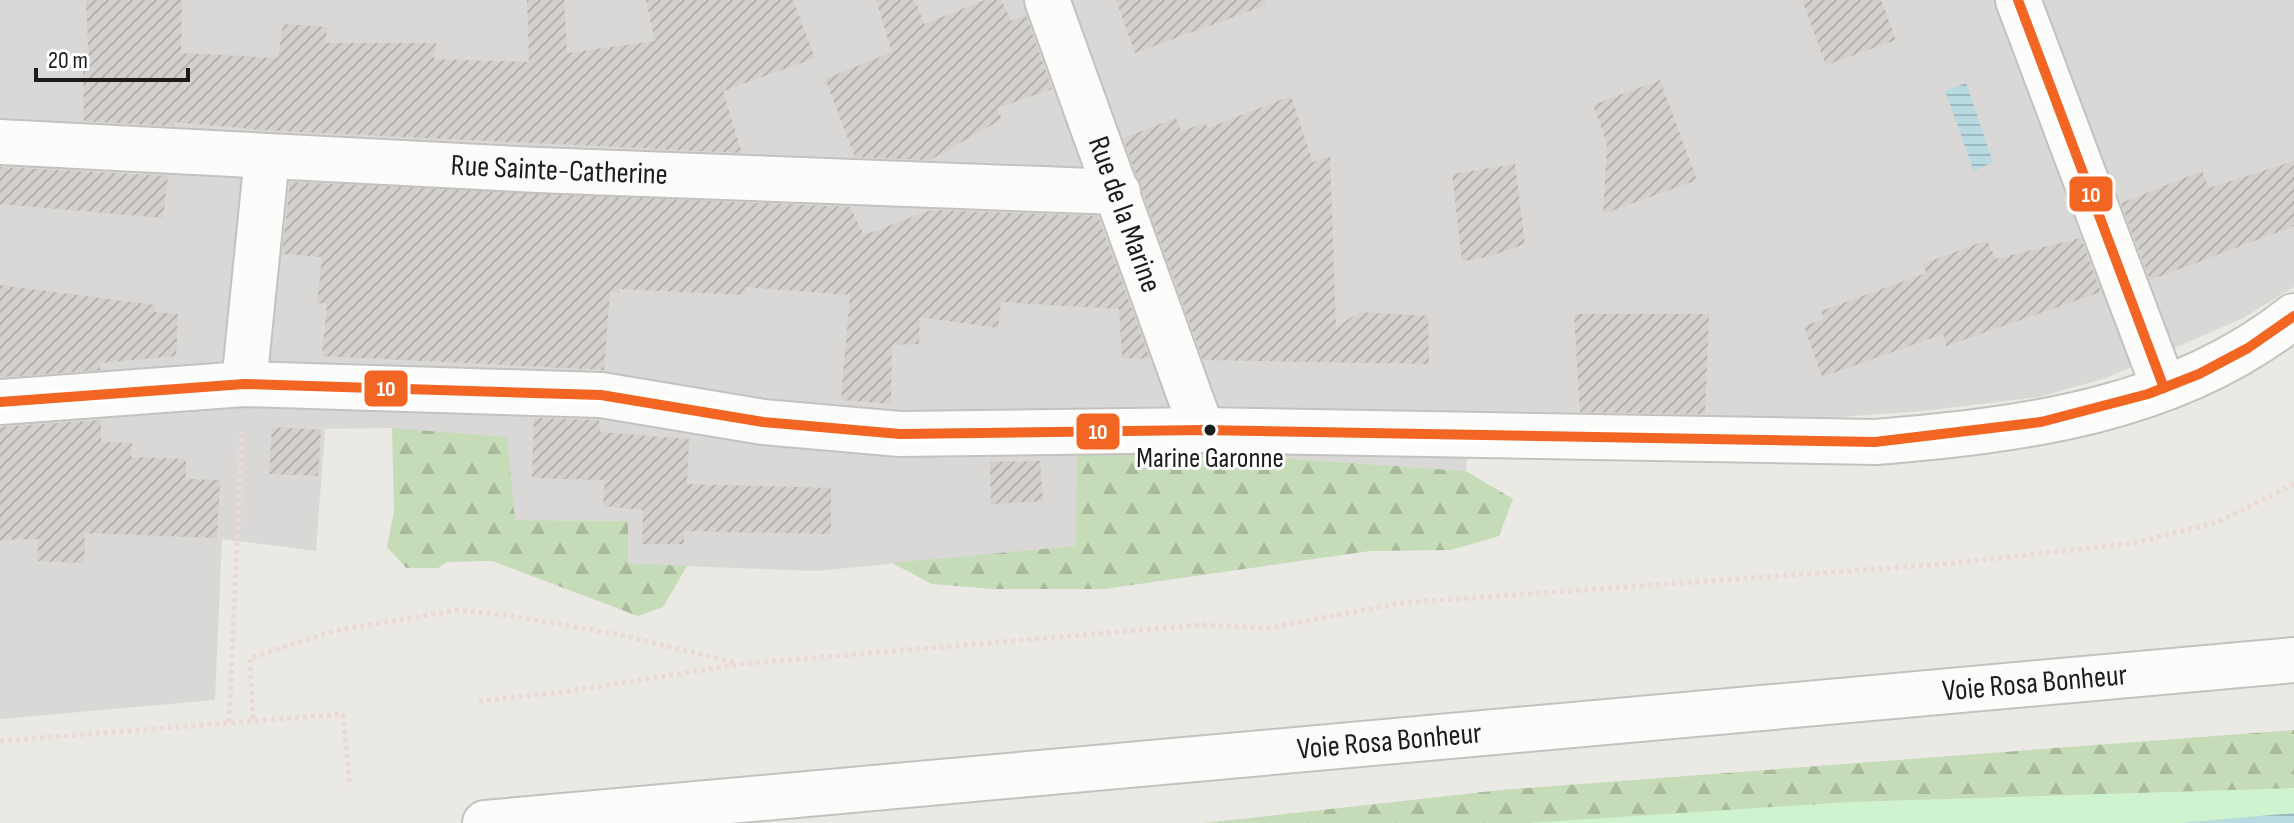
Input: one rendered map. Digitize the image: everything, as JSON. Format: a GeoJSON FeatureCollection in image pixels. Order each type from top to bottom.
{"type":"FeatureCollection","features":[{"type":"Feature","properties":{"kind":"street","name":"Rue de la Marine"},"geometry":{"type":"LineString","coordinates":[[1047,0],[1202,430]]}},
{"type":"Feature","properties":{"kind":"street"},"geometry":{"type":"LineString","coordinates":[[2018,0],[2164,388]]}},
{"type":"Feature","properties":{"kind":"street","name":"Rue Sainte-Catherine"},"geometry":{"type":"LineString","coordinates":[[0,142],[267,157],[1118,192]]}},
{"type":"Feature","properties":{"kind":"street"},"geometry":{"type":"LineString","coordinates":[[244,384],[267,157]]}},
{"type":"Feature","properties":{"kind":"street"},"geometry":{"type":"LineString","coordinates":[[0,402],[244,384],[601,395],[763,422],[900,434],[1202,430],[1875,442],[1973,434],[2096,413],[2164,388],[2259,344],[2294,316]]}},
{"type":"Feature","properties":{"kind":"street","name":"Voie Rosa Bonheur"},"geometry":{"type":"LineString","coordinates":[[485,823],[2294,660]]}},
{"type":"Feature","properties":{"kind":"path"},"geometry":{"type":"LineString","coordinates":[[229,722],[244,384]]}},
{"type":"Feature","properties":{"kind":"path"},"geometry":{"type":"LineString","coordinates":[[479,701],[563,692],[741,664],[1186,626],[1269,628],[1401,603],[1900,568],[2134,543],[2218,522],[2294,484]]}},
{"type":"Feature","properties":{"kind":"path"},"geometry":{"type":"LineString","coordinates":[[253,719],[250,658],[333,631],[458,610],[513,616],[626,636],[741,664]]}},
{"type":"Feature","properties":{"kind":"path"},"geometry":{"type":"LineString","coordinates":[[0,741],[343,714],[350,786]]}},
{"type":"Feature","properties":{"kind":"shaded area"},"geometry":{"type":"Polygon","coordinates":[[[0,0],[2294,0],[2294,287],[2243,318],[2106,378],[2039,397],[1923,411],[1730,425],[1471,419],[1466,471],[1195,452],[1078,455],[1076,546],[816,571],[628,564],[627,521],[515,520],[392,428],[325,429],[316,551],[222,539],[215,700],[0,719],[0,0]]]}},
{"type":"Feature","properties":{"kind":"green space"},"geometry":{"type":"Polygon","coordinates":[[[392,428],[507,437],[515,520],[628,521],[628,563],[687,566],[663,607],[638,616],[492,561],[447,562],[438,568],[406,568],[387,547],[394,511],[392,428]]]}},
{"type":"Feature","properties":{"kind":"green space"},"geometry":{"type":"Polygon","coordinates":[[[1195,452],[1466,471],[1513,499],[1499,536],[1451,550],[1370,551],[1104,589],[994,589],[932,584],[892,563],[1076,546],[1077,455],[1195,452]]]}},
{"type":"Feature","properties":{"kind":"green space"},"geometry":{"type":"Polygon","coordinates":[[[2294,730],[2294,813],[2180,823],[1204,823],[1501,790],[2294,730]]]}},
{"type":"Feature","properties":{"kind":"green space"},"geometry":{"type":"Polygon","coordinates":[[[2294,788],[2294,823],[1527,823],[1850,802],[2294,788]]]}},
{"type":"Feature","properties":{"kind":"water"},"geometry":{"type":"Polygon","coordinates":[[[1966,83],[1993,162],[1974,171],[1945,91],[1966,83]]]}},
{"type":"Feature","properties":{"kind":"water"},"geometry":{"type":"Polygon","coordinates":[[[2294,813],[2294,823],[2180,823],[2294,813]]]}},
{"type":"Feature","properties":{"kind":"building"},"geometry":{"type":"Polygon","coordinates":[[[86,0],[182,0],[181,53],[278,58],[283,24],[327,27],[325,43],[436,43],[434,59],[529,62],[527,0],[564,0],[567,53],[655,41],[646,0],[793,0],[815,58],[723,91],[742,153],[260,130],[175,122],[174,126],[84,121],[83,66],[89,66],[86,0]]]}},
{"type":"Feature","properties":{"kind":"building"},"geometry":{"type":"Polygon","coordinates":[[[876,0],[915,0],[924,24],[985,0],[1001,0],[1011,21],[1026,15],[1052,89],[997,108],[1002,119],[930,160],[855,157],[825,79],[892,52],[876,0]]]}},
{"type":"Feature","properties":{"kind":"building"},"geometry":{"type":"Polygon","coordinates":[[[1116,0],[1265,0],[1266,5],[1135,53],[1116,0]]]}},
{"type":"Feature","properties":{"kind":"building"},"geometry":{"type":"Polygon","coordinates":[[[1802,0],[1881,0],[1896,40],[1826,65],[1802,0]]]}},
{"type":"Feature","properties":{"kind":"building"},"geometry":{"type":"Polygon","coordinates":[[[1660,80],[1697,180],[1603,214],[1607,144],[1593,105],[1660,80]]]}},
{"type":"Feature","properties":{"kind":"building"},"geometry":{"type":"Polygon","coordinates":[[[1291,96],[1313,162],[1330,156],[1336,328],[1359,312],[1428,316],[1429,364],[1203,360],[1123,138],[1176,118],[1181,131],[1205,123],[1208,128],[1291,96]]]}},
{"type":"Feature","properties":{"kind":"building"},"geometry":{"type":"Polygon","coordinates":[[[2294,161],[2294,226],[2150,280],[2121,203],[2202,171],[2209,188],[2294,161]]]}},
{"type":"Feature","properties":{"kind":"building"},"geometry":{"type":"Polygon","coordinates":[[[1515,164],[1525,244],[1488,257],[1462,261],[1452,174],[1515,164]]]}},
{"type":"Feature","properties":{"kind":"building"},"geometry":{"type":"Polygon","coordinates":[[[0,167],[168,176],[163,218],[0,204],[0,167]]]}},
{"type":"Feature","properties":{"kind":"building"},"geometry":{"type":"Polygon","coordinates":[[[290,182],[850,207],[864,235],[931,210],[1098,216],[1150,359],[1122,358],[1119,309],[1001,302],[998,328],[920,317],[919,344],[892,345],[891,404],[841,400],[850,295],[745,287],[744,295],[619,289],[619,293],[610,292],[604,370],[322,356],[327,304],[317,303],[322,257],[282,254],[290,182]]]}},
{"type":"Feature","properties":{"kind":"building"},"geometry":{"type":"Polygon","coordinates":[[[2081,238],[2101,292],[1946,346],[1943,334],[1822,377],[1804,326],[1824,319],[1821,311],[1926,273],[1923,264],[1987,240],[1996,259],[2081,238]]]}},
{"type":"Feature","properties":{"kind":"building"},"geometry":{"type":"Polygon","coordinates":[[[0,285],[155,305],[154,312],[178,314],[176,356],[100,363],[100,370],[0,377],[0,285]]]}},
{"type":"Feature","properties":{"kind":"building"},"geometry":{"type":"Polygon","coordinates":[[[1574,314],[1709,314],[1705,414],[1580,412],[1574,314]]]}},
{"type":"Feature","properties":{"kind":"building"},"geometry":{"type":"Polygon","coordinates":[[[534,418],[599,420],[600,432],[689,439],[687,484],[831,488],[831,534],[684,531],[684,544],[642,544],[643,510],[603,506],[605,480],[532,478],[534,418]]]}},
{"type":"Feature","properties":{"kind":"building"},"geometry":{"type":"Polygon","coordinates":[[[101,420],[101,442],[132,443],[131,457],[186,459],[186,479],[220,480],[217,538],[85,533],[84,563],[37,561],[38,539],[0,540],[0,427],[101,420]]]}},
{"type":"Feature","properties":{"kind":"building"},"geometry":{"type":"Polygon","coordinates":[[[272,427],[321,430],[318,476],[269,474],[272,427]]]}},
{"type":"Feature","properties":{"kind":"building"},"geometry":{"type":"Polygon","coordinates":[[[1040,461],[1043,501],[991,504],[990,462],[1040,461]]]}},
{"type":"Feature","properties":{"kind":"transit line","name":"10"},"geometry":{"type":"LineString","coordinates":[[2018,0],[2164,388]]}},
{"type":"Feature","properties":{"kind":"transit line","name":"10"},"geometry":{"type":"LineString","coordinates":[[0,402],[244,384],[601,395],[763,422],[900,434],[1202,430],[1875,442],[2041,422],[2148,394],[2199,374],[2248,348],[2294,316]]}},
{"type":"Feature","properties":{"kind":"place","name":"Marine Garonne"},"geometry":{"type":"Point","coordinates":[1210,430]}}]}
